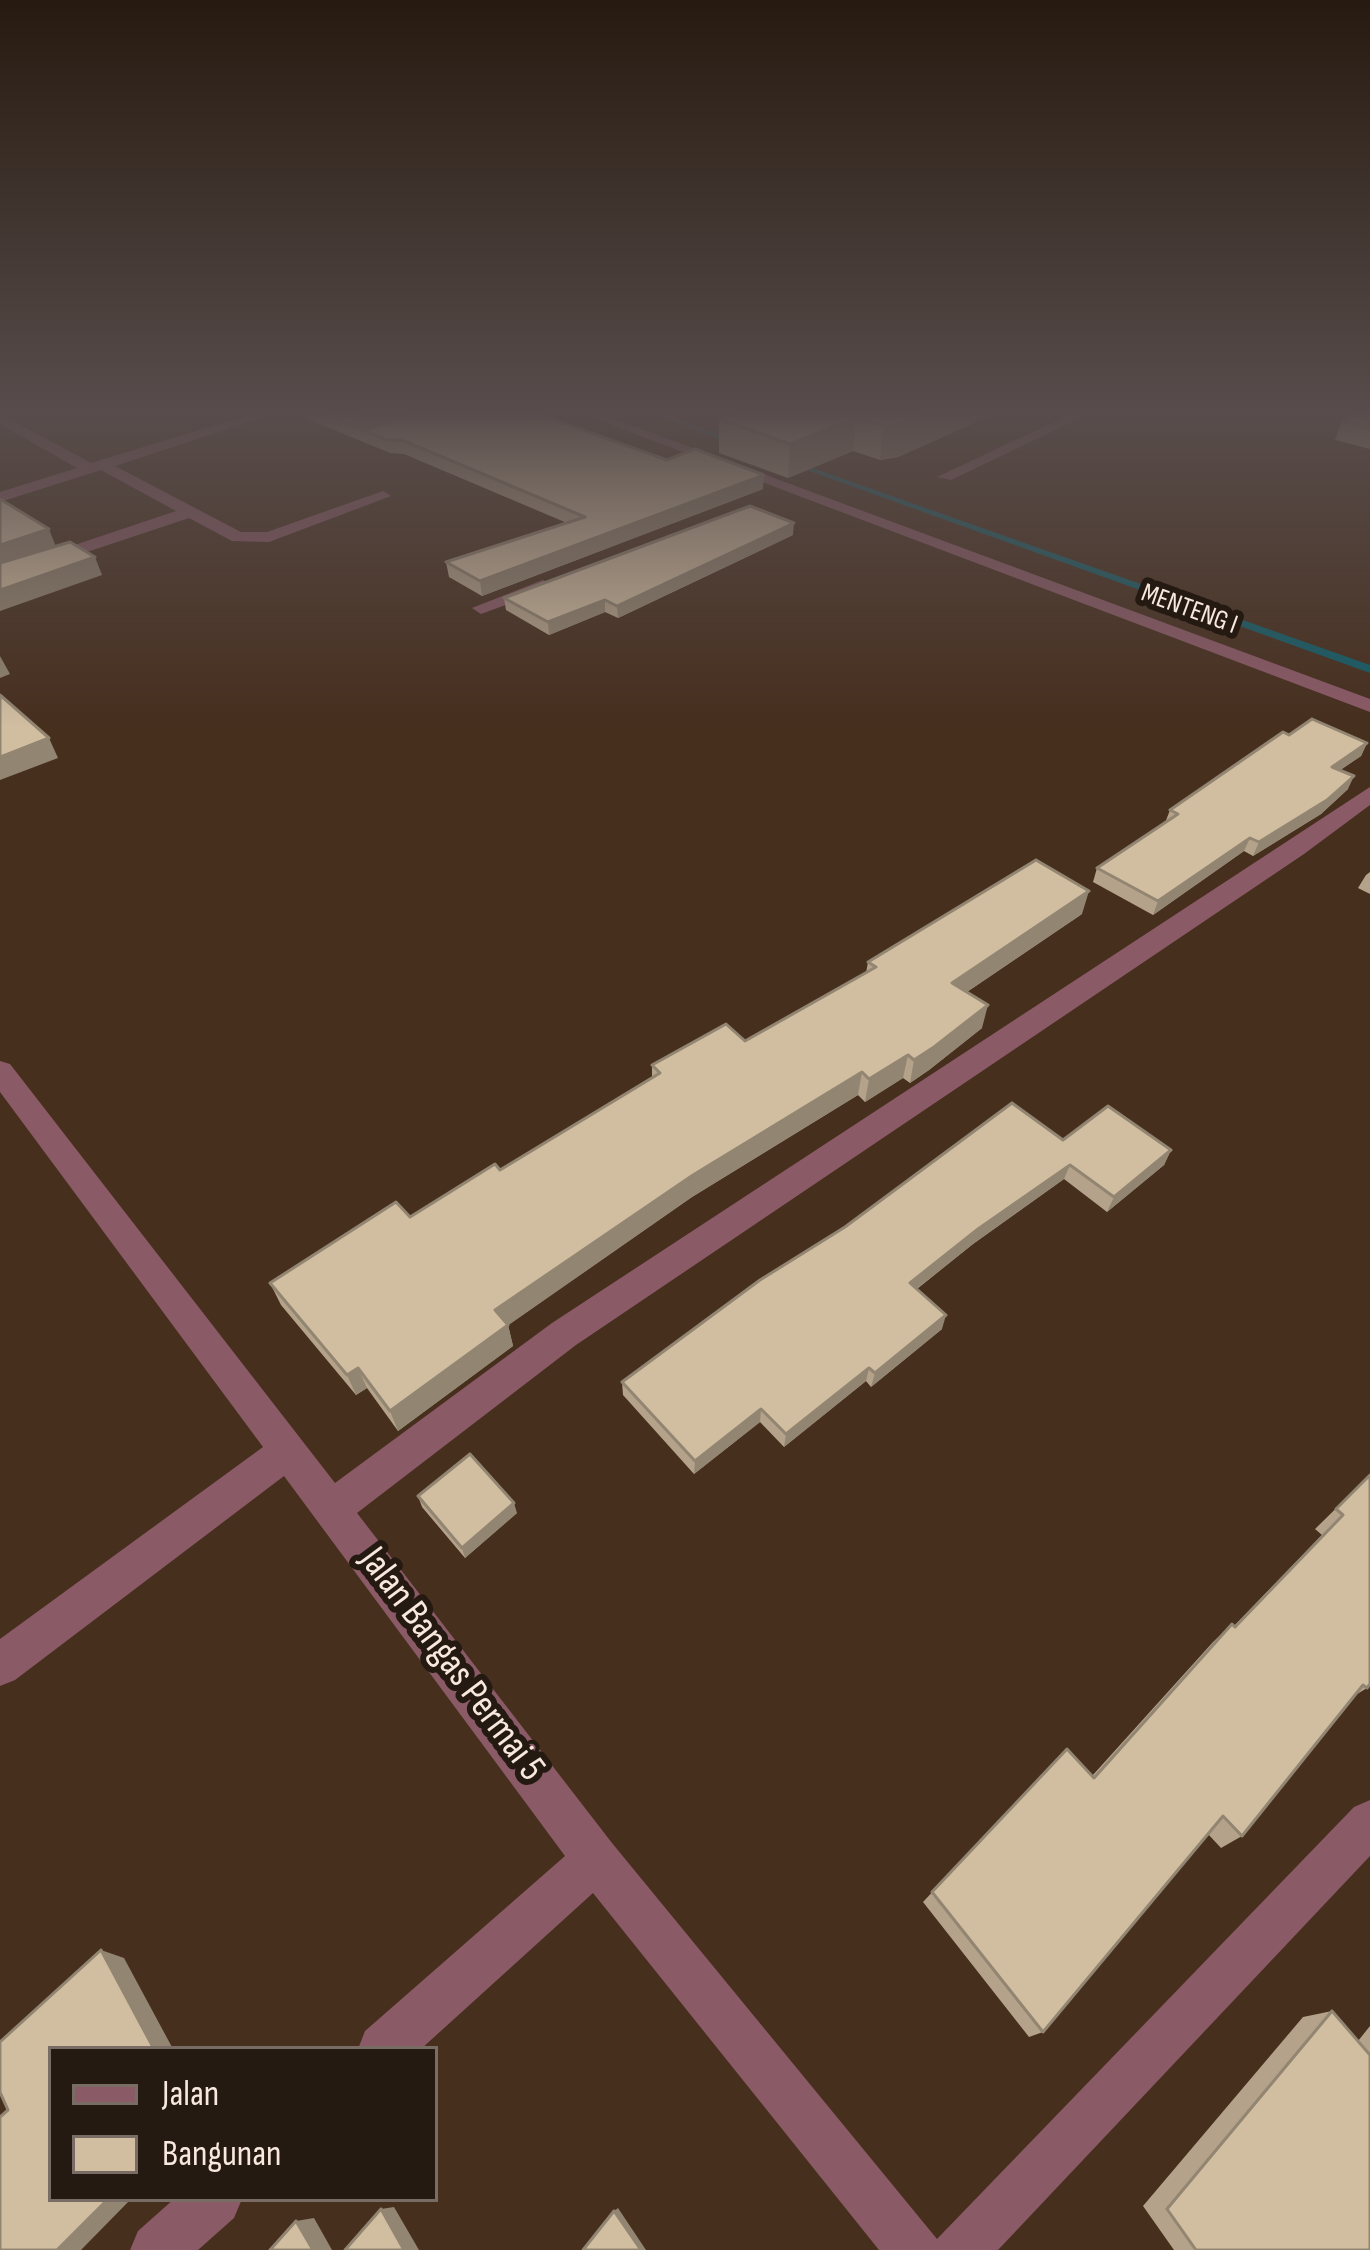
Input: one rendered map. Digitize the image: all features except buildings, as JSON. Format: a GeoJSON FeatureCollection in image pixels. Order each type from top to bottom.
{"type":"FeatureCollection","features":[{"type":"Feature","properties":{"kind":"street"},"geometry":{"type":"LineString","coordinates":[[0,576],[174,517]]}},
{"type":"Feature","properties":{"kind":"street"},"geometry":{"type":"LineString","coordinates":[[195,517],[253,539],[320,517]]}},
{"type":"Feature","properties":{"kind":"street","name":"MENTENG I"},"geometry":{"type":"LineString","coordinates":[[866,517],[1370,706]]}},
{"type":"Feature","properties":{"kind":"street"},"geometry":{"type":"LineString","coordinates":[[481,608],[563,578]]}},
{"type":"Feature","properties":{"kind":"street"},"geometry":{"type":"LineString","coordinates":[[333,1508],[581,1322],[1296,849],[1370,794]]}},
{"type":"Feature","properties":{"kind":"street","name":"Jalan Bangas Permai 5"},"geometry":{"type":"LineString","coordinates":[[0,1071],[596,1858],[914,2250]]}},
{"type":"Feature","properties":{"kind":"street"},"geometry":{"type":"LineString","coordinates":[[0,1665],[287,1451]]}},
{"type":"Feature","properties":{"kind":"street"},"geometry":{"type":"LineString","coordinates":[[960,2250],[1370,1822]]}},
{"type":"Feature","properties":{"kind":"street"},"geometry":{"type":"LineString","coordinates":[[386,2046],[596,1858]]}},
{"type":"Feature","properties":{"kind":"street"},"geometry":{"type":"LineString","coordinates":[[158,2250],[211,2202]]}},
{"type":"Feature","properties":{"kind":"waterway"},"geometry":{"type":"LineString","coordinates":[[946,517],[1370,669]]}}]}
